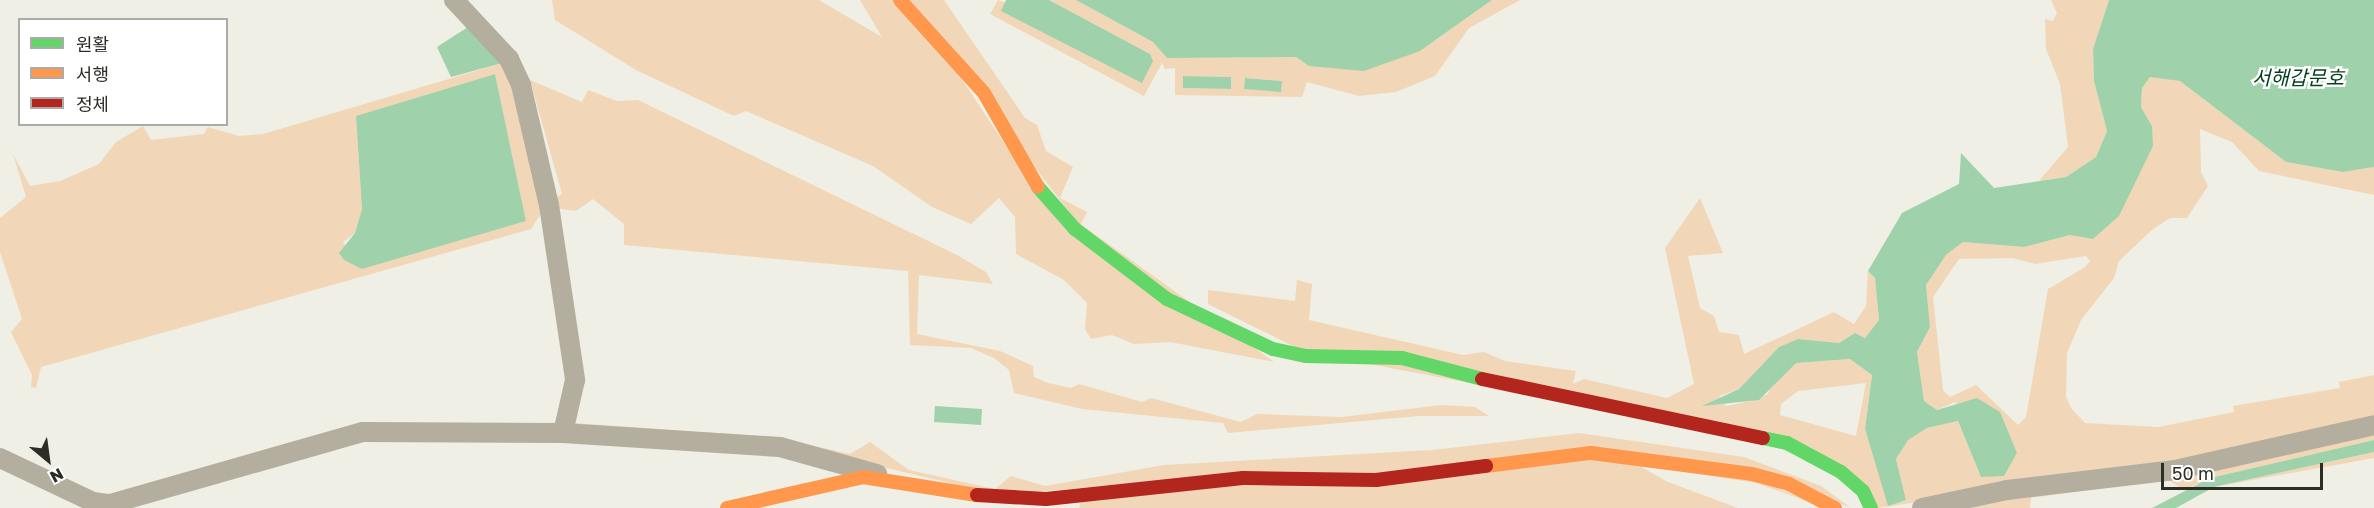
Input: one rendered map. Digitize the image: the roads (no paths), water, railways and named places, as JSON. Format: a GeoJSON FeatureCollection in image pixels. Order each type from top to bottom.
{"type":"FeatureCollection","features":[{"type":"Feature","properties":{"kind":"street"},"geometry":{"type":"LineString","coordinates":[[454,0],[509,59],[521,85],[549,205],[575,380],[563,433]]}},
{"type":"Feature","properties":{"kind":"street"},"geometry":{"type":"LineString","coordinates":[[900,0],[984,93],[1040,190],[1075,229],[1167,299],[1273,349],[1306,356],[1402,358],[1569,401],[1787,443],[1841,472],[1863,491],[1871,508]]}},
{"type":"Feature","properties":{"kind":"street"},"geometry":{"type":"LineString","coordinates":[[1922,508],[2007,490],[2175,470],[2374,425]]}},
{"type":"Feature","properties":{"kind":"street"},"geometry":{"type":"LineString","coordinates":[[0,458],[93,502],[110,504],[363,432],[563,433],[780,447],[885,477],[1001,499],[1046,498],[1243,477],[1376,480],[1591,453],[1752,474],[1789,484],[1835,508]]}},
{"type":"Feature","properties":{"kind":"street"},"geometry":{"type":"LineString","coordinates":[[727,508],[863,477],[885,477]]}},
{"type":"Feature","properties":{"kind":"water"},"geometry":{"type":"Polygon","coordinates":[[[1006,0],[1049,0],[1150,54],[1153,61],[1142,83],[1001,11],[1006,0]]]}},
{"type":"Feature","properties":{"kind":"water"},"geometry":{"type":"Polygon","coordinates":[[[1076,0],[1492,0],[1420,51],[1364,71],[1309,66],[1296,57],[1167,58],[1153,42],[1076,0]]]}},
{"type":"Feature","properties":{"kind":"water","name":"서해갑문호"},"geometry":{"type":"Polygon","coordinates":[[[2109,0],[2374,0],[2374,167],[2343,172],[2286,162],[2180,81],[2150,77],[2142,88],[2141,107],[2152,126],[2153,146],[2119,216],[2093,239],[2070,235],[2024,247],[1963,242],[1946,255],[1926,285],[1930,327],[1917,352],[1924,401],[1937,410],[1977,398],[2000,412],[2017,453],[2004,476],[1981,477],[1958,421],[1927,428],[1908,440],[1896,459],[1906,500],[1888,506],[1865,429],[1872,375],[1850,359],[1796,363],[1759,400],[1702,406],[1739,389],[1779,347],[1798,339],[1839,343],[1855,333],[1865,338],[1879,320],[1875,278],[1868,271],[1902,213],[1959,184],[1961,153],[1994,188],[2066,177],[2096,157],[2107,131],[2094,81],[2093,49],[2109,0]]]}},
{"type":"Feature","properties":{"kind":"water"},"geometry":{"type":"Polygon","coordinates":[[[468,27],[506,62],[451,77],[437,47],[468,27]]]}},
{"type":"Feature","properties":{"kind":"water"},"geometry":{"type":"Polygon","coordinates":[[[495,74],[526,221],[362,269],[344,260],[339,253],[355,233],[362,209],[356,116],[495,74]]]}},
{"type":"Feature","properties":{"kind":"water"},"geometry":{"type":"Polygon","coordinates":[[[1183,76],[1231,77],[1231,89],[1183,88],[1183,76]]]}},
{"type":"Feature","properties":{"kind":"water"},"geometry":{"type":"Polygon","coordinates":[[[1245,78],[1282,81],[1281,92],[1244,89],[1245,78]]]}},
{"type":"Feature","properties":{"kind":"water"},"geometry":{"type":"Polygon","coordinates":[[[935,406],[982,409],[981,425],[934,422],[935,406]]]}},
{"type":"Feature","properties":{"kind":"water"},"geometry":{"type":"Polygon","coordinates":[[[2374,440],[2374,452],[2214,487],[2176,508],[2152,508],[2210,478],[2374,440]]]}}]}
